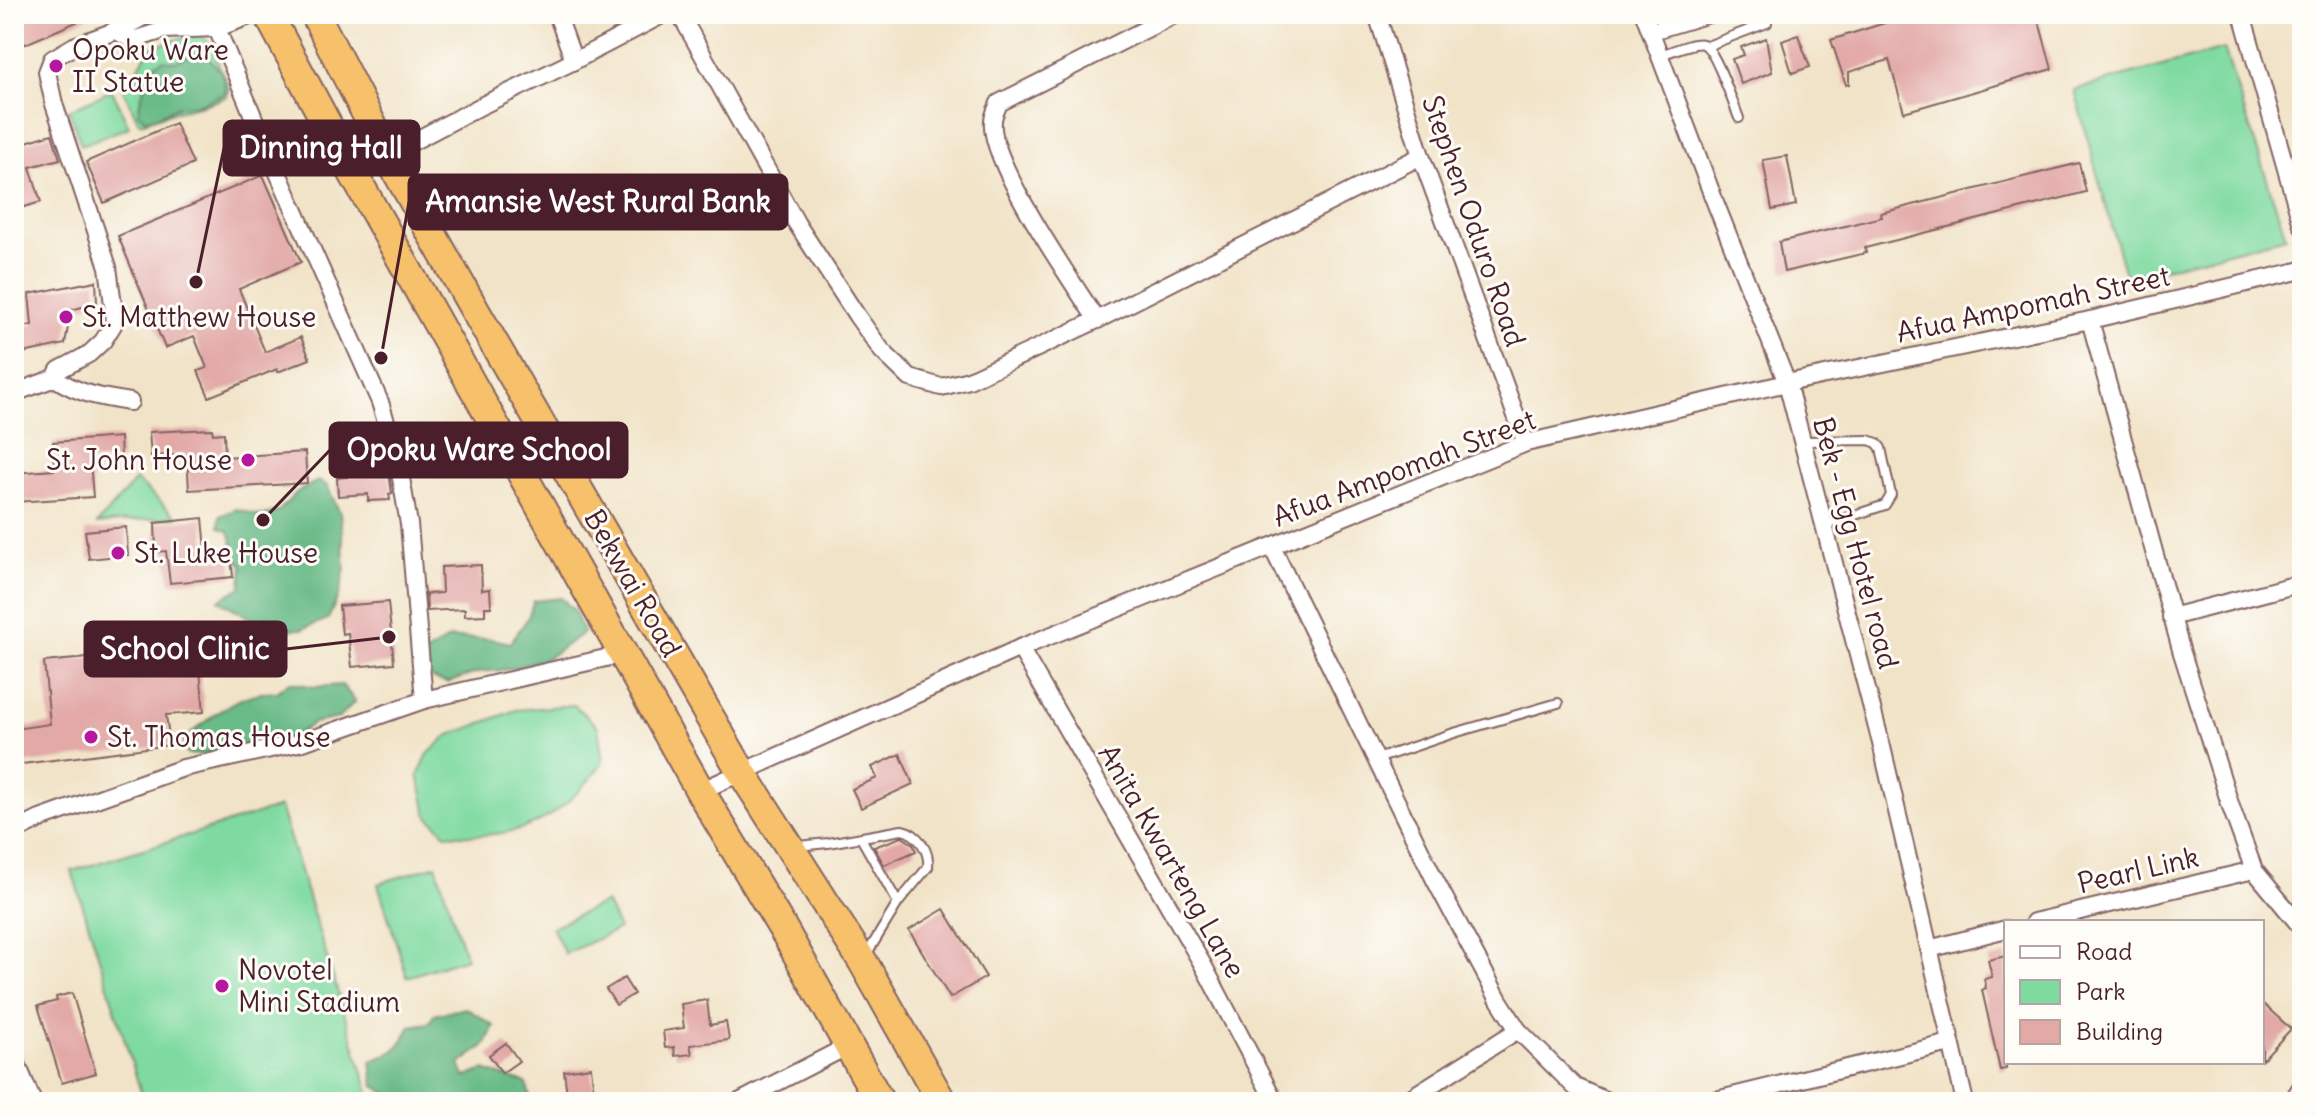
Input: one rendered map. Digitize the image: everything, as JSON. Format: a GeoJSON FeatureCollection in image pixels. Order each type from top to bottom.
{"type":"FeatureCollection","features":[{"type":"Feature","properties":{"kind":"highway","name":"Bekwai Road"},"geometry":{"type":"LineString","coordinates":[[268,14],[353,173],[700,791],[786,934],[880,1102]]}},
{"type":"Feature","properties":{"kind":"highway","name":"Bekwai Road"},"geometry":{"type":"LineString","coordinates":[[315,14],[388,156],[741,771],[863,962],[942,1102]]}},
{"type":"Feature","properties":{"kind":"street"},"geometry":{"type":"LineString","coordinates":[[14,393],[55,378],[59,370],[89,354],[103,341],[113,325],[108,267],[51,95],[47,72],[52,59],[63,52],[149,14]]}},
{"type":"Feature","properties":{"kind":"street"},"geometry":{"type":"LineString","coordinates":[[115,30],[136,39],[164,30],[255,14]]}},
{"type":"Feature","properties":{"kind":"street"},"geometry":{"type":"LineString","coordinates":[[557,14],[574,61]]}},
{"type":"Feature","properties":{"kind":"street"},"geometry":{"type":"LineString","coordinates":[[353,173],[664,14]]}},
{"type":"Feature","properties":{"kind":"street"},"geometry":{"type":"LineString","coordinates":[[680,14],[797,224],[882,351],[910,378],[941,387],[969,380],[1097,320],[1421,156]]}},
{"type":"Feature","properties":{"kind":"street"},"geometry":{"type":"LineString","coordinates":[[1097,320],[1014,184],[996,144],[992,121],[999,103],[1176,14]]}},
{"type":"Feature","properties":{"kind":"street","name":"Stephen Oduro Road"},"geometry":{"type":"LineString","coordinates":[[1377,14],[1421,156],[1526,443]]}},
{"type":"Feature","properties":{"kind":"street","name":"Bek - Egg Hotel road"},"geometry":{"type":"LineString","coordinates":[[1644,14],[1787,383],[1882,747],[1965,1102]]}},
{"type":"Feature","properties":{"kind":"street"},"geometry":{"type":"LineString","coordinates":[[1652,31],[1709,14]]}},
{"type":"Feature","properties":{"kind":"street"},"geometry":{"type":"LineString","coordinates":[[2242,14],[2302,225]]}},
{"type":"Feature","properties":{"kind":"street"},"geometry":{"type":"LineString","coordinates":[[214,21],[244,96],[380,402],[398,461],[409,524],[424,700]]}},
{"type":"Feature","properties":{"kind":"street","name":"Afua Ampomah Street"},"geometry":{"type":"LineString","coordinates":[[700,791],[1020,648],[1526,443],[1787,383],[2090,320],[2302,270]]}},
{"type":"Feature","properties":{"kind":"street"},"geometry":{"type":"LineString","coordinates":[[2090,320],[2171,617],[2232,810],[2254,870],[2302,928]]}},
{"type":"Feature","properties":{"kind":"street"},"geometry":{"type":"LineString","coordinates":[[55,378],[68,387],[102,398],[130,402]]}},
{"type":"Feature","properties":{"kind":"street"},"geometry":{"type":"LineString","coordinates":[[1272,547],[1435,880],[1499,1000],[1518,1030],[1575,1087],[1609,1102]]}},
{"type":"Feature","properties":{"kind":"street"},"geometry":{"type":"LineString","coordinates":[[2171,617],[2302,583]]}},
{"type":"Feature","properties":{"kind":"street","name":"Anita Kwarteng Lane"},"geometry":{"type":"LineString","coordinates":[[1020,648],[1203,965],[1275,1102]]}},
{"type":"Feature","properties":{"kind":"street"},"geometry":{"type":"LineString","coordinates":[[14,832],[40,819],[183,768],[303,742],[424,700],[623,654]]}},
{"type":"Feature","properties":{"kind":"street","name":"Pearl Link"},"geometry":{"type":"LineString","coordinates":[[2042,920],[2254,870]]}},
{"type":"Feature","properties":{"kind":"street"},"geometry":{"type":"LineString","coordinates":[[1929,949],[2004,930]]}},
{"type":"Feature","properties":{"kind":"street"},"geometry":{"type":"LineString","coordinates":[[1404,1102],[1518,1030]]}},
{"type":"Feature","properties":{"kind":"street"},"geometry":{"type":"LineString","coordinates":[[1708,1102],[1950,1043]]}},
{"type":"Feature","properties":{"kind":"street"},"geometry":{"type":"LineString","coordinates":[[739,1102],[848,1046]]}},
{"type":"Feature","properties":{"kind":"street"},"geometry":{"type":"LineString","coordinates":[[14,1057],[33,1102]]}},
{"type":"Feature","properties":{"kind":"lane"},"geometry":{"type":"LineString","coordinates":[[1707,46],[1767,23]]}},
{"type":"Feature","properties":{"kind":"lane"},"geometry":{"type":"LineString","coordinates":[[1661,55],[1694,44],[1707,46],[1739,118]]}},
{"type":"Feature","properties":{"kind":"lane"},"geometry":{"type":"LineString","coordinates":[[1803,441],[1869,440],[1881,448],[1891,495],[1889,501],[1825,525]]}},
{"type":"Feature","properties":{"kind":"lane"},"geometry":{"type":"LineString","coordinates":[[1376,760],[1454,733],[1558,703]]}},
{"type":"Feature","properties":{"kind":"lane"},"geometry":{"type":"LineString","coordinates":[[789,846],[908,831],[917,837],[926,852],[928,867],[898,903],[863,962]]}},
{"type":"Feature","properties":{"kind":"lane"},"geometry":{"type":"LineString","coordinates":[[861,838],[898,903]]}},
{"type":"Feature","properties":{"kind":"green space"},"geometry":{"type":"Polygon","coordinates":[[[196,33],[209,42],[229,88],[227,96],[139,123],[121,85],[140,65],[147,49],[196,33]]]}},
{"type":"Feature","properties":{"kind":"green space"},"geometry":{"type":"Polygon","coordinates":[[[2224,49],[2286,237],[2126,278],[2074,90],[2224,49]]]}},
{"type":"Feature","properties":{"kind":"green space"},"geometry":{"type":"Polygon","coordinates":[[[205,54],[222,73],[226,93],[200,104],[179,106],[145,120],[138,113],[149,68],[163,60],[175,62],[190,55],[205,54]]]}},
{"type":"Feature","properties":{"kind":"green space"},"geometry":{"type":"Polygon","coordinates":[[[112,90],[129,127],[81,145],[69,110],[112,90]]]}},
{"type":"Feature","properties":{"kind":"green space"},"geometry":{"type":"Polygon","coordinates":[[[136,480],[177,517],[97,524],[136,480]]]}},
{"type":"Feature","properties":{"kind":"green space"},"geometry":{"type":"Polygon","coordinates":[[[318,481],[327,486],[340,513],[345,568],[340,592],[328,619],[302,629],[271,630],[219,600],[241,587],[243,565],[227,549],[233,544],[229,531],[219,527],[220,516],[237,509],[260,516],[279,511],[297,492],[318,481]]]}},
{"type":"Feature","properties":{"kind":"green space"},"geometry":{"type":"Polygon","coordinates":[[[561,598],[575,611],[583,633],[547,658],[511,669],[479,672],[447,683],[433,679],[413,661],[450,638],[492,639],[510,643],[528,618],[534,601],[561,598]]]}},
{"type":"Feature","properties":{"kind":"green space"},"geometry":{"type":"Polygon","coordinates":[[[289,682],[314,687],[342,685],[355,701],[339,718],[313,723],[294,737],[259,739],[240,748],[200,755],[187,754],[183,740],[215,714],[250,695],[277,692],[289,682]]]}},
{"type":"Feature","properties":{"kind":"green space"},"geometry":{"type":"Polygon","coordinates":[[[574,705],[598,727],[603,762],[587,783],[554,813],[517,830],[472,835],[446,834],[427,815],[418,775],[428,754],[447,736],[516,710],[574,705]]]}},
{"type":"Feature","properties":{"kind":"green space","name":"Novotel Mini Stadium"},"geometry":{"type":"Polygon","coordinates":[[[280,807],[372,1102],[144,1102],[72,871],[280,807]]]}},
{"type":"Feature","properties":{"kind":"green space"},"geometry":{"type":"Polygon","coordinates":[[[436,865],[466,958],[407,977],[378,884],[436,865]]]}},
{"type":"Feature","properties":{"kind":"green space"},"geometry":{"type":"Polygon","coordinates":[[[606,902],[619,929],[565,954],[552,927],[606,902]]]}},
{"type":"Feature","properties":{"kind":"green space"},"geometry":{"type":"Polygon","coordinates":[[[466,1008],[494,1026],[485,1045],[460,1064],[465,1077],[484,1070],[526,1083],[532,1102],[398,1102],[374,1085],[371,1061],[396,1049],[411,1026],[429,1023],[434,1015],[466,1008]]]}},
{"type":"Feature","properties":{"kind":"building"},"geometry":{"type":"Polygon","coordinates":[[[14,14],[95,14],[14,49],[14,14]]]}},
{"type":"Feature","properties":{"kind":"building"},"geometry":{"type":"Polygon","coordinates":[[[1913,14],[2037,14],[2052,69],[1904,112],[1889,60],[1849,72],[1849,84],[1846,85],[1831,40],[1913,14]]]}},
{"type":"Feature","properties":{"kind":"building"},"geometry":{"type":"Polygon","coordinates":[[[1798,35],[1810,67],[1792,73],[1782,41],[1798,35]]]}},
{"type":"Feature","properties":{"kind":"building"},"geometry":{"type":"Polygon","coordinates":[[[1766,38],[1772,72],[1741,84],[1732,59],[1744,55],[1741,47],[1766,38]]]}},
{"type":"Feature","properties":{"kind":"building"},"geometry":{"type":"Polygon","coordinates":[[[175,123],[193,164],[104,203],[86,162],[175,123]]]}},
{"type":"Feature","properties":{"kind":"building"},"geometry":{"type":"Polygon","coordinates":[[[18,126],[23,143],[52,134],[60,159],[30,167],[41,202],[14,210],[14,127],[18,126]]]}},
{"type":"Feature","properties":{"kind":"building"},"geometry":{"type":"Polygon","coordinates":[[[1787,156],[1796,205],[1772,210],[1763,160],[1787,156]]]}},
{"type":"Feature","properties":{"kind":"building"},"geometry":{"type":"Polygon","coordinates":[[[2079,163],[2086,192],[1865,248],[1866,253],[1784,272],[1779,242],[2079,163]]]}},
{"type":"Feature","properties":{"kind":"building"},"geometry":{"type":"Polygon","coordinates":[[[263,175],[301,262],[239,289],[265,352],[301,337],[310,359],[209,397],[198,371],[207,368],[194,336],[165,348],[118,236],[263,175]]]}},
{"type":"Feature","properties":{"kind":"building","name":"St. Matthew House"},"geometry":{"type":"Polygon","coordinates":[[[96,281],[97,303],[71,310],[65,344],[14,355],[14,329],[32,325],[29,294],[96,281]]]}},
{"type":"Feature","properties":{"kind":"building","name":"St. John House"},"geometry":{"type":"Polygon","coordinates":[[[212,429],[213,434],[224,433],[225,457],[305,452],[307,483],[189,490],[187,454],[151,456],[149,432],[212,429]]]}},
{"type":"Feature","properties":{"kind":"building"},"geometry":{"type":"Polygon","coordinates":[[[120,437],[121,459],[90,461],[93,497],[14,502],[14,473],[54,470],[53,442],[120,437]]]}},
{"type":"Feature","properties":{"kind":"building"},"geometry":{"type":"Polygon","coordinates":[[[383,450],[384,473],[389,473],[392,493],[389,494],[390,500],[368,501],[368,494],[338,496],[337,478],[347,477],[345,452],[383,450]]]}},
{"type":"Feature","properties":{"kind":"building"},"geometry":{"type":"Polygon","coordinates":[[[203,518],[207,560],[231,557],[233,577],[170,583],[166,551],[156,552],[155,523],[203,518]]]}},
{"type":"Feature","properties":{"kind":"building"},"geometry":{"type":"Polygon","coordinates":[[[126,527],[128,555],[89,559],[85,531],[126,527]]]}},
{"type":"Feature","properties":{"kind":"building"},"geometry":{"type":"Polygon","coordinates":[[[481,565],[482,590],[490,589],[491,607],[485,607],[485,615],[465,616],[465,609],[427,611],[426,594],[442,593],[441,567],[481,565]]]}},
{"type":"Feature","properties":{"kind":"building"},"geometry":{"type":"Polygon","coordinates":[[[388,602],[394,663],[352,667],[348,633],[342,634],[339,606],[388,602]]]}},
{"type":"Feature","properties":{"kind":"building"},"geometry":{"type":"Polygon","coordinates":[[[196,629],[204,712],[166,715],[170,745],[14,765],[14,729],[50,724],[44,662],[174,650],[172,631],[196,629]]]}},
{"type":"Feature","properties":{"kind":"building"},"geometry":{"type":"Polygon","coordinates":[[[900,754],[913,784],[861,808],[852,789],[877,778],[872,767],[900,754]]]}},
{"type":"Feature","properties":{"kind":"building"},"geometry":{"type":"Polygon","coordinates":[[[902,837],[913,844],[916,851],[884,865],[874,847],[902,837]]]}},
{"type":"Feature","properties":{"kind":"building"},"geometry":{"type":"Polygon","coordinates":[[[944,909],[986,977],[950,998],[909,930],[944,909]]]}},
{"type":"Feature","properties":{"kind":"building"},"geometry":{"type":"Polygon","coordinates":[[[2004,956],[2006,1069],[2000,1070],[1982,990],[1986,988],[1984,979],[1992,977],[1988,960],[2004,956]]]}},
{"type":"Feature","properties":{"kind":"building"},"geometry":{"type":"Polygon","coordinates":[[[624,978],[634,994],[616,1005],[606,989],[624,978]]]}},
{"type":"Feature","properties":{"kind":"building"},"geometry":{"type":"Polygon","coordinates":[[[72,993],[96,1073],[62,1083],[38,1006],[72,993]]]}},
{"type":"Feature","properties":{"kind":"building"},"geometry":{"type":"Polygon","coordinates":[[[707,1000],[710,1025],[726,1022],[729,1040],[690,1045],[692,1054],[675,1056],[674,1047],[665,1048],[663,1031],[684,1028],[681,1004],[707,1000]]]}},
{"type":"Feature","properties":{"kind":"building"},"geometry":{"type":"Polygon","coordinates":[[[2264,1005],[2291,1029],[2264,1058],[2264,1005]]]}},
{"type":"Feature","properties":{"kind":"building"},"geometry":{"type":"Polygon","coordinates":[[[506,1043],[519,1061],[502,1073],[489,1055],[506,1043]]]}},
{"type":"Feature","properties":{"kind":"building"},"geometry":{"type":"Polygon","coordinates":[[[591,1067],[595,1102],[568,1102],[564,1071],[591,1067]]]}},
{"type":"Feature","properties":{"kind":"building"},"geometry":{"type":"Polygon","coordinates":[[[2302,1069],[2302,1102],[2281,1102],[2302,1069]]]}},
{"type":"Feature","properties":{"kind":"place","name":"Opoku Ware II Statue"},"geometry":{"type":"Point","coordinates":[56,66]}},
{"type":"Feature","properties":{"kind":"place","name":"Dinning Hall"},"geometry":{"type":"Point","coordinates":[196,282]}},
{"type":"Feature","properties":{"kind":"place","name":"St. Matthew House"},"geometry":{"type":"Point","coordinates":[66,317]}},
{"type":"Feature","properties":{"kind":"place","name":"Amansie West Rural Bank"},"geometry":{"type":"Point","coordinates":[381,358]}},
{"type":"Feature","properties":{"kind":"place","name":"St. John House"},"geometry":{"type":"Point","coordinates":[248,460]}},
{"type":"Feature","properties":{"kind":"place","name":"Opoku Ware School"},"geometry":{"type":"Point","coordinates":[263,520]}},
{"type":"Feature","properties":{"kind":"place","name":"St. Luke House"},"geometry":{"type":"Point","coordinates":[118,553]}},
{"type":"Feature","properties":{"kind":"place","name":"School Clinic"},"geometry":{"type":"Point","coordinates":[389,637]}},
{"type":"Feature","properties":{"kind":"place","name":"St. Thomas House"},"geometry":{"type":"Point","coordinates":[91,737]}},
{"type":"Feature","properties":{"kind":"place","name":"Novotel Mini Stadium"},"geometry":{"type":"Point","coordinates":[222,986]}}]}
